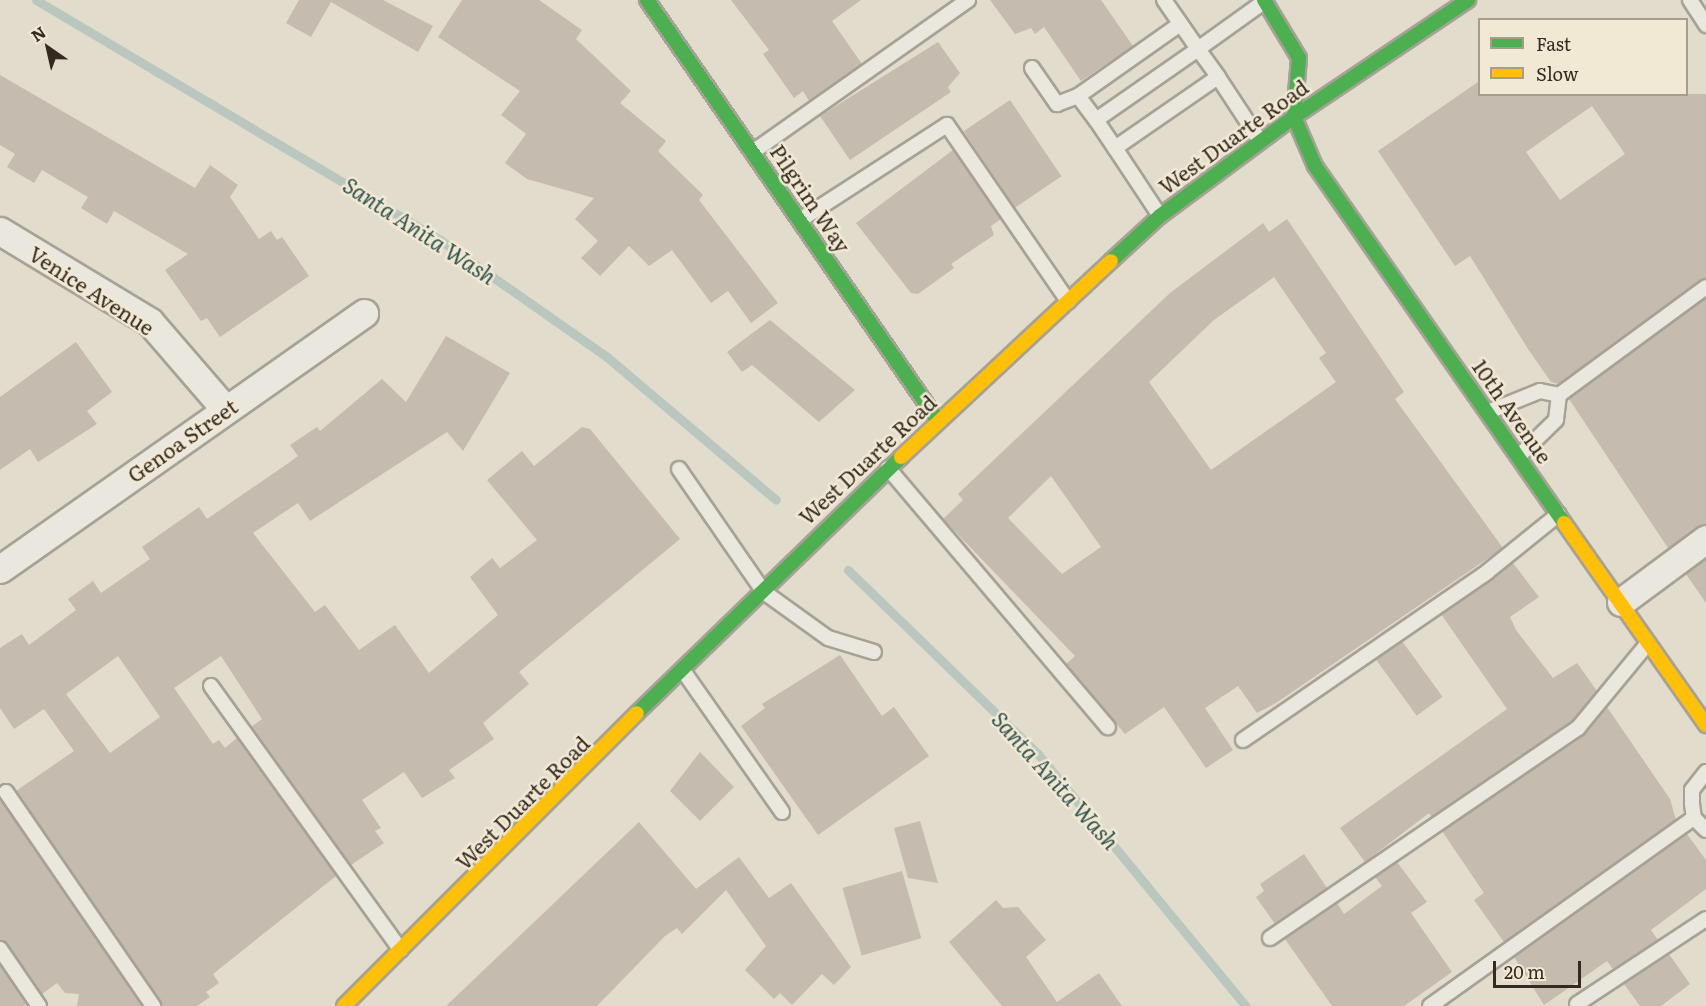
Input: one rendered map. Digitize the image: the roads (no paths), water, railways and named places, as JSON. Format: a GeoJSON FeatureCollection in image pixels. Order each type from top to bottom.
{"type":"FeatureCollection","features":[{"type":"Feature","properties":{"kind":"main road","name":"Pilgrim Way"},"geometry":{"type":"LineString","coordinates":[[646,0],[754,151],[938,421]]}},
{"type":"Feature","properties":{"kind":"main road","name":"West Duarte Road"},"geometry":{"type":"LineString","coordinates":[[349,1005],[401,950],[764,592],[784,566],[1160,216],[1294,117],[1468,0]]}},
{"type":"Feature","properties":{"kind":"main road"},"geometry":{"type":"LineString","coordinates":[[1265,1],[1299,58],[1294,117]]}},
{"type":"Feature","properties":{"kind":"main road","name":"10th Avenue"},"geometry":{"type":"LineString","coordinates":[[1294,117],[1315,166],[1706,725]]}},
{"type":"Feature","properties":{"kind":"street","name":"Venice Avenue"},"geometry":{"type":"LineString","coordinates":[[0,231],[150,322],[225,409]]}},
{"type":"Feature","properties":{"kind":"street","name":"Genoa Street"},"geometry":{"type":"LineString","coordinates":[[0,569],[364,313]]}},
{"type":"Feature","properties":{"kind":"street"},"geometry":{"type":"LineString","coordinates":[[1621,602],[1706,539]]}},
{"type":"Feature","properties":{"kind":"lane"},"geometry":{"type":"LineString","coordinates":[[754,151],[968,0]]}},
{"type":"Feature","properties":{"kind":"lane"},"geometry":{"type":"LineString","coordinates":[[1164,0],[1260,141]]}},
{"type":"Feature","properties":{"kind":"lane"},"geometry":{"type":"LineString","coordinates":[[1690,0],[1706,25]]}},
{"type":"Feature","properties":{"kind":"lane"},"geometry":{"type":"LineString","coordinates":[[1096,120],[1265,1]]}},
{"type":"Feature","properties":{"kind":"lane"},"geometry":{"type":"LineString","coordinates":[[1032,68],[1057,104],[1078,96],[1180,24]]}},
{"type":"Feature","properties":{"kind":"lane"},"geometry":{"type":"LineString","coordinates":[[1115,148],[1218,77]]}},
{"type":"Feature","properties":{"kind":"lane"},"geometry":{"type":"LineString","coordinates":[[1078,96],[1160,216]]}},
{"type":"Feature","properties":{"kind":"lane"},"geometry":{"type":"LineString","coordinates":[[800,220],[947,125],[1068,301]]}},
{"type":"Feature","properties":{"kind":"lane"},"geometry":{"type":"LineString","coordinates":[[1488,412],[1540,392],[1559,395],[1706,287]]}},
{"type":"Feature","properties":{"kind":"lane"},"geometry":{"type":"LineString","coordinates":[[1519,456],[1556,420],[1559,395]]}},
{"type":"Feature","properties":{"kind":"lane"},"geometry":{"type":"LineString","coordinates":[[888,468],[1108,727]]}},
{"type":"Feature","properties":{"kind":"lane"},"geometry":{"type":"LineString","coordinates":[[679,469],[764,592],[828,638],[874,652]]}},
{"type":"Feature","properties":{"kind":"lane"},"geometry":{"type":"LineString","coordinates":[[1243,741],[1487,572],[1559,514]]}},
{"type":"Feature","properties":{"kind":"lane"},"geometry":{"type":"LineString","coordinates":[[1270,938],[1578,728],[1648,643]]}},
{"type":"Feature","properties":{"kind":"lane"},"geometry":{"type":"LineString","coordinates":[[684,672],[782,812]]}},
{"type":"Feature","properties":{"kind":"lane"},"geometry":{"type":"LineString","coordinates":[[211,686],[401,950]]}},
{"type":"Feature","properties":{"kind":"lane"},"geometry":{"type":"LineString","coordinates":[[1706,772],[1692,790],[1694,819],[1706,830]]}},
{"type":"Feature","properties":{"kind":"lane"},"geometry":{"type":"LineString","coordinates":[[6,792],[153,1006]]}},
{"type":"Feature","properties":{"kind":"lane"},"geometry":{"type":"LineString","coordinates":[[1430,1006],[1694,819]]}},
{"type":"Feature","properties":{"kind":"lane"},"geometry":{"type":"LineString","coordinates":[[1577,1004],[1706,920]]}},
{"type":"Feature","properties":{"kind":"lane"},"geometry":{"type":"LineString","coordinates":[[0,949],[39,1006]]}},
{"type":"Feature","properties":{"kind":"waterway","name":"Santa Anita Wash"},"geometry":{"type":"LineString","coordinates":[[36,0],[440,240],[607,357],[776,500]]}},
{"type":"Feature","properties":{"kind":"waterway","name":"Santa Anita Wash"},"geometry":{"type":"LineString","coordinates":[[848,570],[1038,754],[1246,1006]]}}]}
